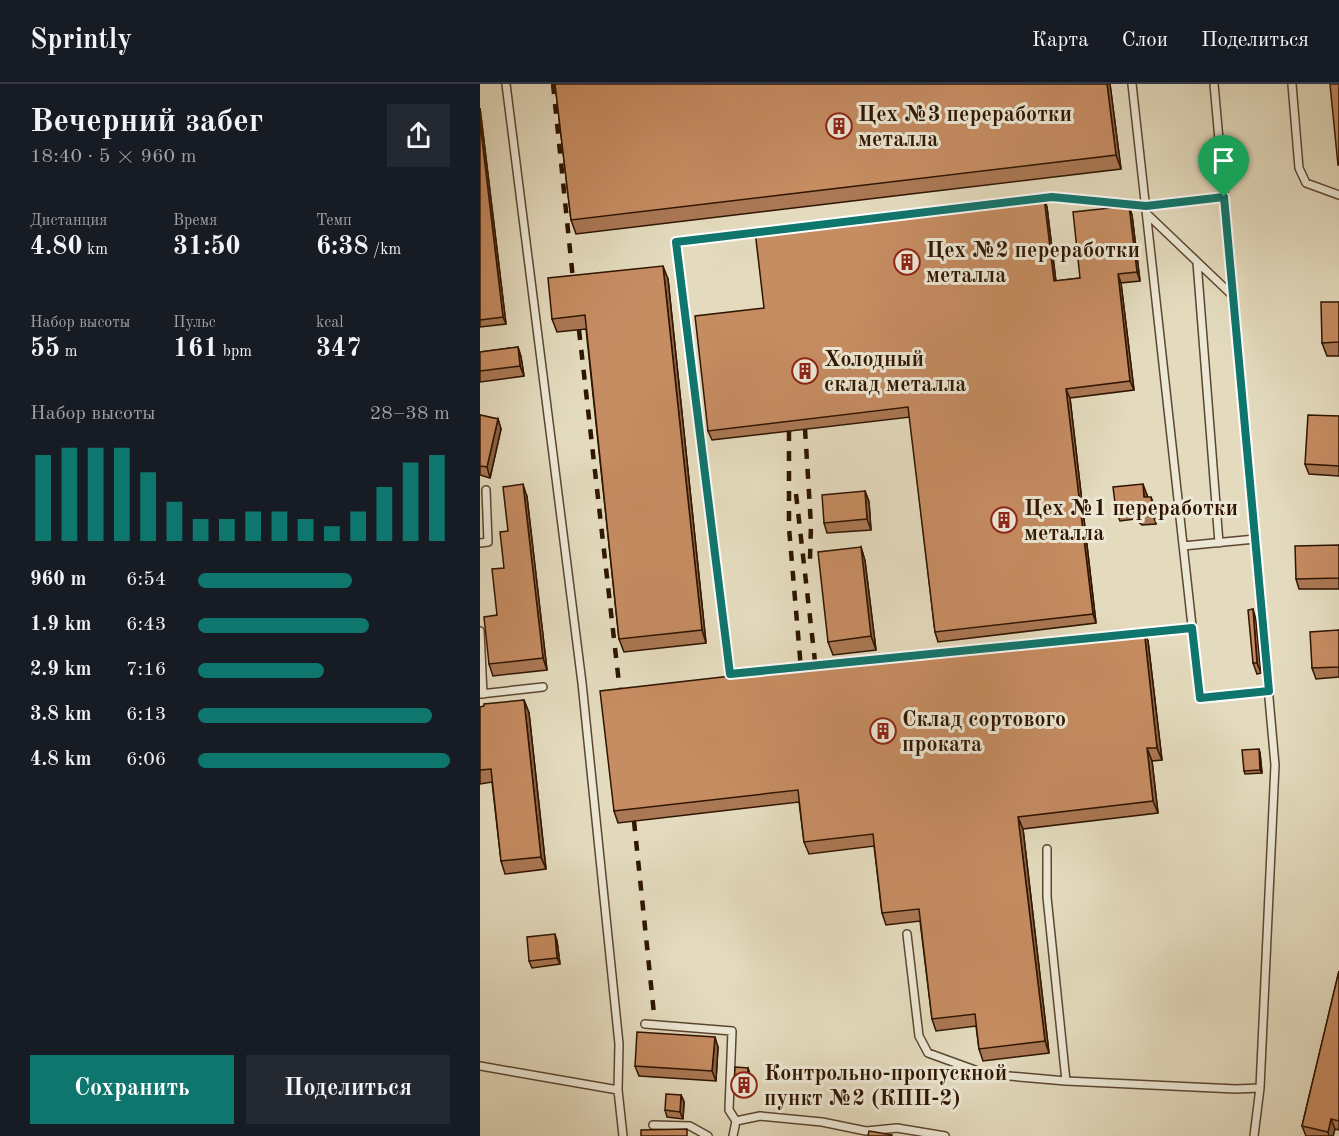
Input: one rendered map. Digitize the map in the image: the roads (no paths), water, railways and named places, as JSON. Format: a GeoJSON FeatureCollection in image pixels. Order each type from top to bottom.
{"type":"FeatureCollection","features":[{"type":"Feature","properties":{"kind":"lane"},"geometry":{"type":"LineString","coordinates":[[506,84],[582,683],[619,1044],[618,1090],[623,1136]]}},
{"type":"Feature","properties":{"kind":"lane"},"geometry":{"type":"LineString","coordinates":[[1132,84],[1200,698],[1269,691]]}},
{"type":"Feature","properties":{"kind":"lane"},"geometry":{"type":"LineString","coordinates":[[1214,84],[1275,765],[1260,1088],[1254,1136]]}},
{"type":"Feature","properties":{"kind":"lane"},"geometry":{"type":"LineString","coordinates":[[1292,84],[1299,168],[1306,183],[1339,195]]}},
{"type":"Feature","properties":{"kind":"lane"},"geometry":{"type":"LineString","coordinates":[[1029,200],[1052,197],[1146,210],[1224,197]]}},
{"type":"Feature","properties":{"kind":"lane"},"geometry":{"type":"LineString","coordinates":[[1146,210],[1233,296]]}},
{"type":"Feature","properties":{"kind":"lane"},"geometry":{"type":"LineString","coordinates":[[770,231],[676,242],[730,674],[895,658]]}},
{"type":"Feature","properties":{"kind":"lane"},"geometry":{"type":"LineString","coordinates":[[1197,262],[1219,543]]}},
{"type":"Feature","properties":{"kind":"lane"},"geometry":{"type":"LineString","coordinates":[[480,543],[488,542],[486,490]]}},
{"type":"Feature","properties":{"kind":"lane"},"geometry":{"type":"LineString","coordinates":[[1183,546],[1255,539]]}},
{"type":"Feature","properties":{"kind":"lane"},"geometry":{"type":"LineString","coordinates":[[1133,634],[1192,628]]}},
{"type":"Feature","properties":{"kind":"lane"},"geometry":{"type":"LineString","coordinates":[[480,631],[482,694],[543,687]]}},
{"type":"Feature","properties":{"kind":"lane"},"geometry":{"type":"LineString","coordinates":[[1047,849],[1047,897],[1065,1081]]}},
{"type":"Feature","properties":{"kind":"lane"},"geometry":{"type":"LineString","coordinates":[[907,934],[919,1036],[928,1053],[986,1074],[1065,1081],[1236,1089],[1260,1088]]}},
{"type":"Feature","properties":{"kind":"lane"},"geometry":{"type":"LineString","coordinates":[[645,1024],[732,1031],[729,1110],[736,1121],[733,1136]]}},
{"type":"Feature","properties":{"kind":"lane"},"geometry":{"type":"LineString","coordinates":[[480,1066],[618,1090]]}},
{"type":"Feature","properties":{"kind":"lane"},"geometry":{"type":"LineString","coordinates":[[736,1121],[760,1116],[822,1122],[866,1131],[897,1128],[907,1133],[945,1136]]}},
{"type":"Feature","properties":{"kind":"lane"},"geometry":{"type":"LineString","coordinates":[[653,1125],[690,1126],[708,1136]]}},
{"type":"Feature","properties":{"kind":"railway"},"geometry":{"type":"LineString","coordinates":[[553,84],[574,289]]}},
{"type":"Feature","properties":{"kind":"railway"},"geometry":{"type":"LineString","coordinates":[[579,330],[621,701]]}},
{"type":"Feature","properties":{"kind":"railway"},"geometry":{"type":"LineString","coordinates":[[805,429],[811,525],[810,559]]}},
{"type":"Feature","properties":{"kind":"railway"},"geometry":{"type":"LineString","coordinates":[[789,431],[789,528],[802,681]]}},
{"type":"Feature","properties":{"kind":"railway"},"geometry":{"type":"LineString","coordinates":[[796,494],[817,679]]}},
{"type":"Feature","properties":{"kind":"railway"},"geometry":{"type":"LineString","coordinates":[[634,821],[654,1014]]}},
{"type":"Feature","properties":{"kind":"place","name":"Цех №3 переработки металла"},"geometry":{"type":"Point","coordinates":[839,126]}},
{"type":"Feature","properties":{"kind":"place","name":"Цех №2 переработки металла"},"geometry":{"type":"Point","coordinates":[907,262]}},
{"type":"Feature","properties":{"kind":"place","name":"Холодный склад металла"},"geometry":{"type":"Point","coordinates":[805,371]}},
{"type":"Feature","properties":{"kind":"place","name":"Цех №1 переработки металла"},"geometry":{"type":"Point","coordinates":[1004,520]}},
{"type":"Feature","properties":{"kind":"place","name":"Склад сортового проката"},"geometry":{"type":"Point","coordinates":[883,731]}},
{"type":"Feature","properties":{"kind":"place","name":"Контрольно-пропускной пункт №2 (КПП-2)"},"geometry":{"type":"Point","coordinates":[744,1085]}}]}
